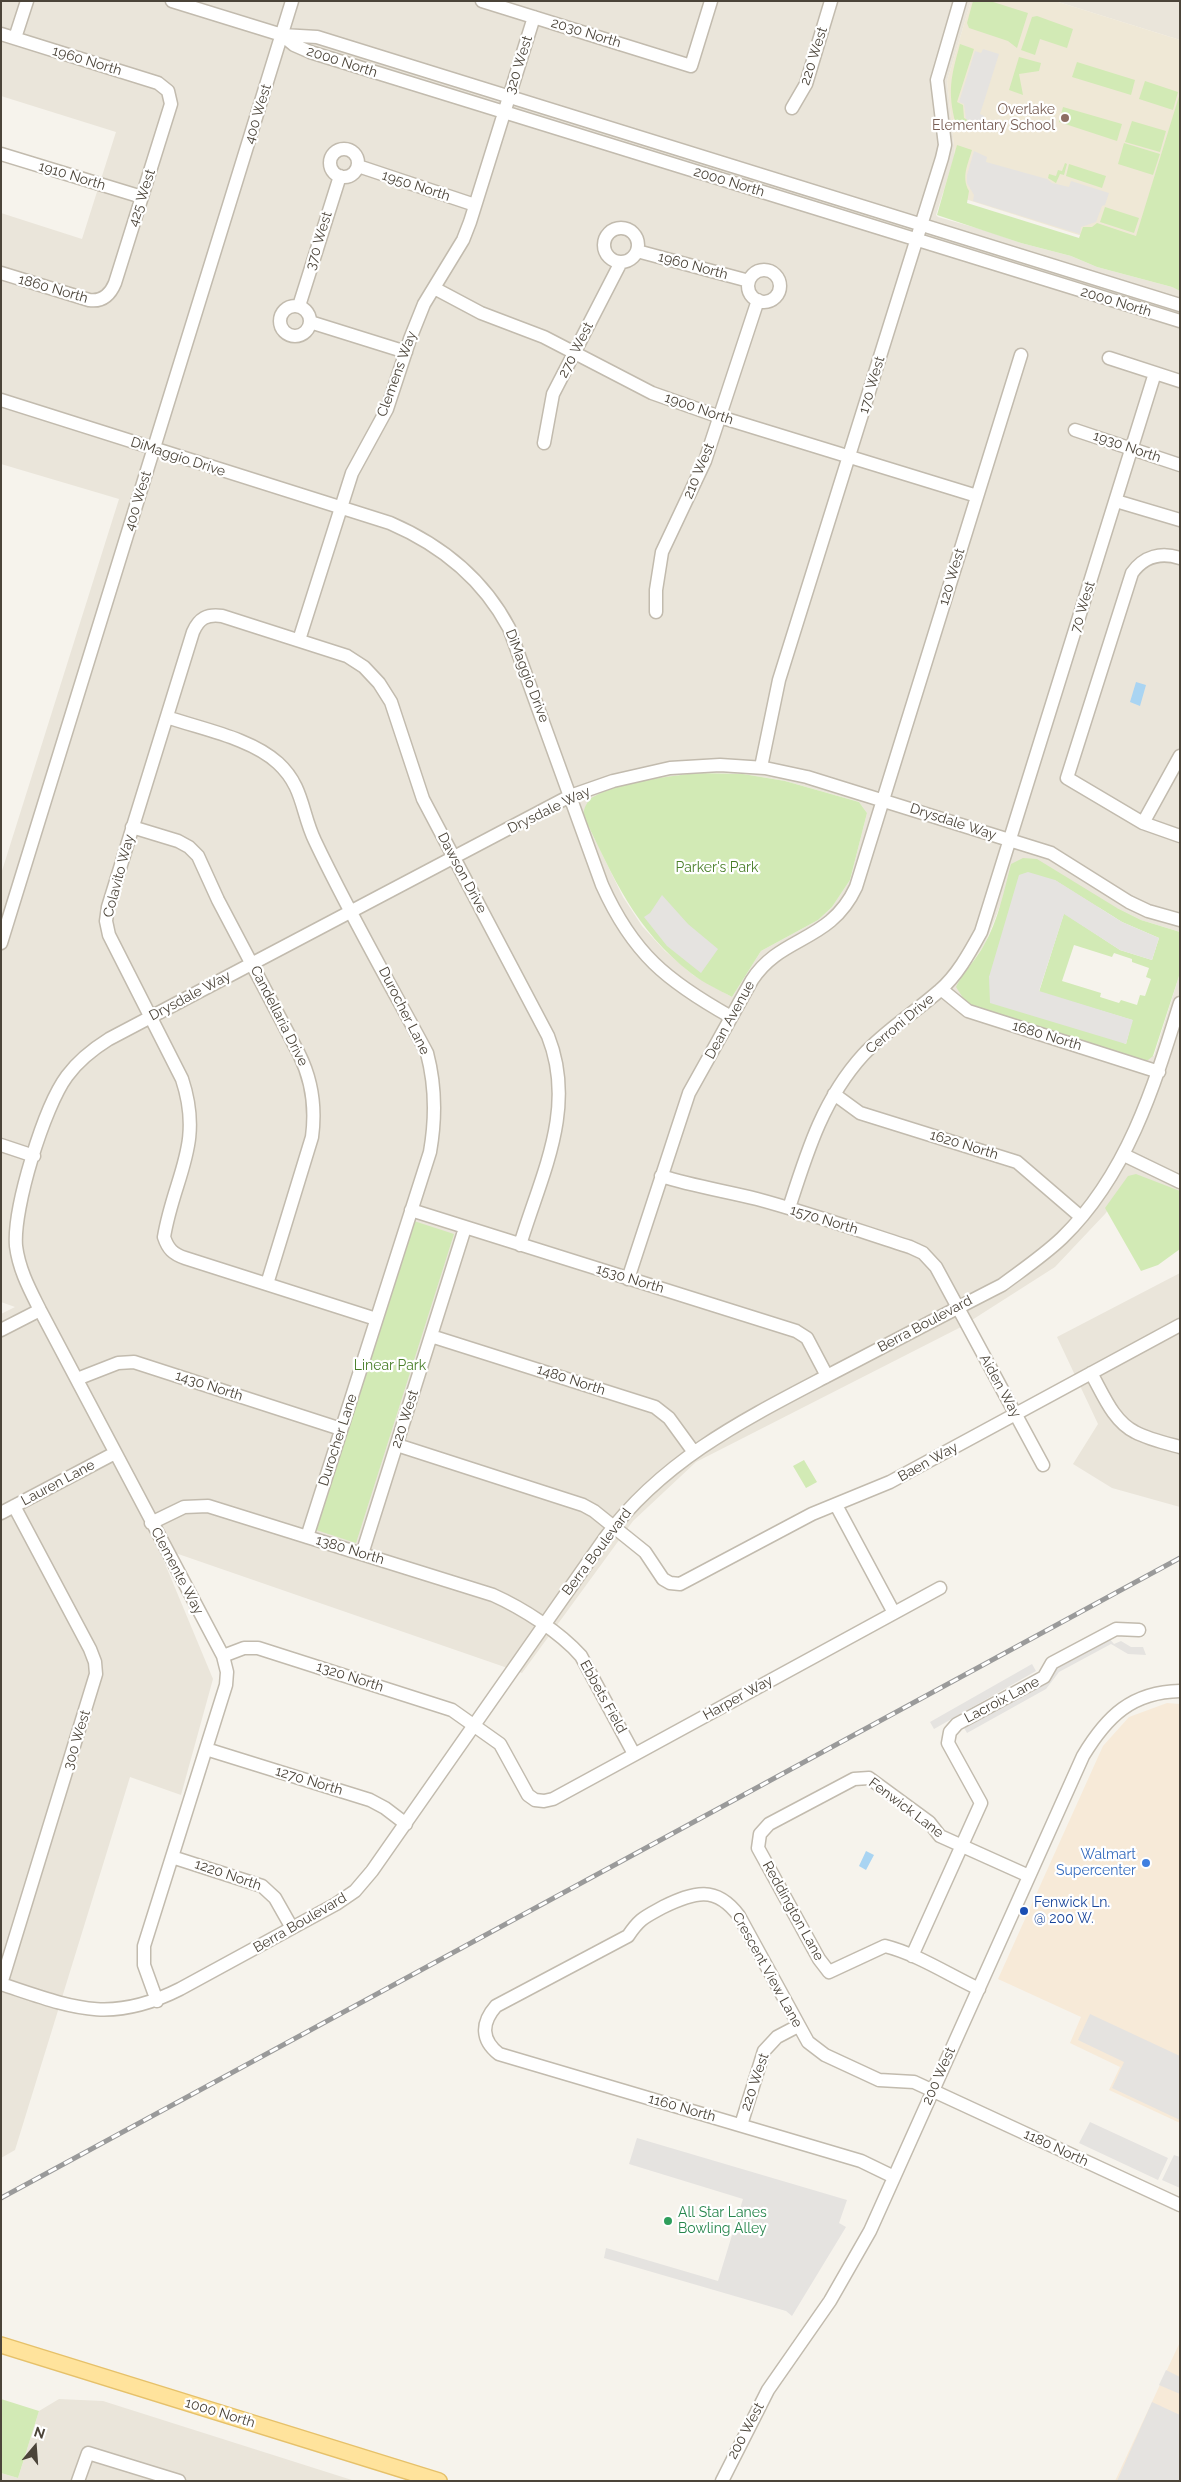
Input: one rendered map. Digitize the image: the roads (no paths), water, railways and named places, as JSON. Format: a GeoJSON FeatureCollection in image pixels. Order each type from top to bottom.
{"type":"FeatureCollection","features":[{"type":"Feature","properties":{"kind":"main road","name":"1000 North"},"geometry":{"type":"LineString","coordinates":[[1,2345],[439,2481]]}},
{"type":"Feature","properties":{"kind":"street"},"geometry":{"type":"LineString","coordinates":[[15,38],[27,1]]}},
{"type":"Feature","properties":{"kind":"street","name":"2000 North"},"geometry":{"type":"LineString","coordinates":[[172,1],[282,35],[317,37],[1180,306]]}},
{"type":"Feature","properties":{"kind":"street","name":"400 West"},"geometry":{"type":"LineString","coordinates":[[1,943],[292,1]]}},
{"type":"Feature","properties":{"kind":"street","name":"2030 North"},"geometry":{"type":"LineString","coordinates":[[482,1],[691,66],[711,1]]}},
{"type":"Feature","properties":{"kind":"street","name":"220 West"},"geometry":{"type":"LineString","coordinates":[[792,108],[806,84],[831,1]]}},
{"type":"Feature","properties":{"kind":"street","name":"170 West"},"geometry":{"type":"LineString","coordinates":[[761,767],[779,680],[945,145],[937,80],[960,1]]}},
{"type":"Feature","properties":{"kind":"street","name":"320 West"},"geometry":{"type":"LineString","coordinates":[[504,112],[534,17]]}},
{"type":"Feature","properties":{"kind":"street","name":"1960 North"},"geometry":{"type":"LineString","coordinates":[[1,34],[152,81],[163,86],[169,94]]}},
{"type":"Feature","properties":{"kind":"street","name":"2000 North"},"geometry":{"type":"LineString","coordinates":[[282,35],[294,45],[310,52],[1180,322]]}},
{"type":"Feature","properties":{"kind":"street","name":"425 West"},"geometry":{"type":"LineString","coordinates":[[104,298],[115,283],[170,114],[172,104],[169,94]]}},
{"type":"Feature","properties":{"kind":"street","name":"Clemens Way"},"geometry":{"type":"LineString","coordinates":[[299,640],[352,473],[387,409],[424,304],[463,240],[476,205],[504,112]]}},
{"type":"Feature","properties":{"kind":"street"},"geometry":{"type":"LineString","coordinates":[[346,149],[353,152],[357,158],[358,166],[351,175],[340,176],[330,166],[332,155],[338,150],[346,149]]}},
{"type":"Feature","properties":{"kind":"street","name":"1910 North"},"geometry":{"type":"LineString","coordinates":[[1,154],[142,198]]}},
{"type":"Feature","properties":{"kind":"street","name":"1950 North"},"geometry":{"type":"LineString","coordinates":[[358,166],[476,205]]}},
{"type":"Feature","properties":{"kind":"street","name":"370 West"},"geometry":{"type":"LineString","coordinates":[[299,306],[340,176]]}},
{"type":"Feature","properties":{"kind":"street"},"geometry":{"type":"LineString","coordinates":[[621,228],[631,231],[637,240],[637,251],[631,259],[621,262],[611,259],[604,250],[604,240],[610,231],[621,228]]}},
{"type":"Feature","properties":{"kind":"street","name":"1960 North"},"geometry":{"type":"LineString","coordinates":[[637,251],[749,281]]}},
{"type":"Feature","properties":{"kind":"street","name":"270 West"},"geometry":{"type":"LineString","coordinates":[[544,443],[551,400],[621,262]]}},
{"type":"Feature","properties":{"kind":"street"},"geometry":{"type":"LineString","coordinates":[[765,270],[774,273],[780,282],[776,296],[768,301],[758,300],[748,290],[749,281],[755,273],[765,270]]}},
{"type":"Feature","properties":{"kind":"street","name":"1860 North"},"geometry":{"type":"LineString","coordinates":[[1,273],[83,299],[94,301],[104,298]]}},
{"type":"Feature","properties":{"kind":"street","name":"1900 North"},"geometry":{"type":"LineString","coordinates":[[434,288],[480,313],[537,334],[652,393],[720,417],[977,496]]}},
{"type":"Feature","properties":{"kind":"street","name":"210 West"},"geometry":{"type":"LineString","coordinates":[[656,612],[656,590],[662,552],[699,475],[758,300]]}},
{"type":"Feature","properties":{"kind":"street"},"geometry":{"type":"LineString","coordinates":[[299,306],[306,311],[310,322],[308,330],[301,335],[289,336],[282,330],[281,314],[287,308],[299,306]]}},
{"type":"Feature","properties":{"kind":"street"},"geometry":{"type":"LineString","coordinates":[[310,322],[406,352]]}},
{"type":"Feature","properties":{"kind":"street","name":"120 West"},"geometry":{"type":"LineString","coordinates":[[882,800],[1022,355]]}},
{"type":"Feature","properties":{"kind":"street"},"geometry":{"type":"LineString","coordinates":[[1109,358],[1180,381]]}},
{"type":"Feature","properties":{"kind":"street","name":"70 West"},"geometry":{"type":"LineString","coordinates":[[1011,840],[1156,373]]}},
{"type":"Feature","properties":{"kind":"street","name":"DiMaggio Drive"},"geometry":{"type":"LineString","coordinates":[[1,400],[390,523],[429,542],[454,560],[487,593],[503,616],[515,641],[602,885],[616,914],[634,941],[654,964],[680,987],[731,1017]]}},
{"type":"Feature","properties":{"kind":"street","name":"1930 North"},"geometry":{"type":"LineString","coordinates":[[1075,430],[1180,465]]}},
{"type":"Feature","properties":{"kind":"street"},"geometry":{"type":"LineString","coordinates":[[1116,501],[1180,520]]}},
{"type":"Feature","properties":{"kind":"street"},"geometry":{"type":"LineString","coordinates":[[1180,558],[1168,555],[1153,556],[1141,563],[1132,572],[1067,778],[1142,823],[1180,836]]}},
{"type":"Feature","properties":{"kind":"street","name":"Dawson Drive"},"geometry":{"type":"LineString","coordinates":[[204,617],[212,614],[222,616],[347,656],[364,667],[380,683],[391,702],[423,799],[548,1036],[558,1069],[560,1104],[556,1127],[520,1245]]}},
{"type":"Feature","properties":{"kind":"street","name":"Colavito Way"},"geometry":{"type":"LineString","coordinates":[[204,617],[197,623],[193,632],[132,827],[106,921],[109,935],[182,1079],[190,1112],[189,1149],[166,1227],[164,1237],[167,1246],[174,1254],[267,1284]]}},
{"type":"Feature","properties":{"kind":"street","name":"Durocher Lane"},"geometry":{"type":"LineString","coordinates":[[167,717],[252,746],[270,756],[285,770],[301,795],[314,839],[426,1053],[433,1077],[435,1102],[430,1152],[307,1537]]}},
{"type":"Feature","properties":{"kind":"street"},"geometry":{"type":"LineString","coordinates":[[1142,823],[1180,756]]}},
{"type":"Feature","properties":{"kind":"street","name":"Drysdale Way"},"geometry":{"type":"LineString","coordinates":[[34,1156],[54,1097],[74,1067],[100,1045],[570,796],[613,781],[670,768],[703,765],[761,767],[807,777],[1051,853],[1129,902],[1148,911],[1180,920]]}},
{"type":"Feature","properties":{"kind":"street","name":"Dean Avenue"},"geometry":{"type":"LineString","coordinates":[[628,1279],[689,1093],[752,980],[766,962],[827,926],[847,905],[856,887],[882,800]]}},
{"type":"Feature","properties":{"kind":"street","name":"Candellaria Drive"},"geometry":{"type":"LineString","coordinates":[[132,827],[178,841],[189,847],[198,856],[218,900],[304,1065],[312,1088],[314,1112],[310,1148],[267,1284]]}},
{"type":"Feature","properties":{"kind":"street","name":"Cerroni Drive"},"geometry":{"type":"LineString","coordinates":[[789,1208],[816,1127],[834,1094],[850,1071],[882,1036],[941,990],[981,932],[1011,840]]}},
{"type":"Feature","properties":{"kind":"street","name":"1680 North"},"geometry":{"type":"LineString","coordinates":[[941,990],[968,1011],[1158,1072]]}},
{"type":"Feature","properties":{"kind":"street","name":"Berra Boulevard"},"geometry":{"type":"LineString","coordinates":[[1,1984],[90,2010],[118,2010],[157,2001],[292,1928],[355,1891],[406,1824],[613,1527],[659,1480],[693,1451],[740,1421],[1002,1285],[1054,1245],[1081,1217],[1108,1182],[1124,1155],[1158,1072],[1180,1003]]}},
{"type":"Feature","properties":{"kind":"street","name":"1620 North"},"geometry":{"type":"LineString","coordinates":[[834,1094],[860,1113],[1017,1162],[1081,1217]]}},
{"type":"Feature","properties":{"kind":"street"},"geometry":{"type":"LineString","coordinates":[[1,1145],[34,1156]]}},
{"type":"Feature","properties":{"kind":"street"},"geometry":{"type":"LineString","coordinates":[[1124,1155],[1180,1182]]}},
{"type":"Feature","properties":{"kind":"street","name":"Clemente Way"},"geometry":{"type":"LineString","coordinates":[[34,1156],[18,1209],[16,1246],[21,1272],[223,1656],[227,1672],[226,1685],[143,1952],[146,1972],[157,2001]]}},
{"type":"Feature","properties":{"kind":"street","name":"1570 North"},"geometry":{"type":"LineString","coordinates":[[661,1176],[694,1186],[789,1208],[917,1249],[932,1262],[957,1307]]}},
{"type":"Feature","properties":{"kind":"street","name":"1530 North"},"geometry":{"type":"LineString","coordinates":[[411,1210],[796,1331],[806,1338],[827,1376]]}},
{"type":"Feature","properties":{"kind":"street","name":"220 West"},"geometry":{"type":"LineString","coordinates":[[362,1554],[466,1228]]}},
{"type":"Feature","properties":{"kind":"street"},"geometry":{"type":"LineString","coordinates":[[267,1284],[376,1319]]}},
{"type":"Feature","properties":{"kind":"street","name":"Aiden Way"},"geometry":{"type":"LineString","coordinates":[[957,1307],[1043,1465]]}},
{"type":"Feature","properties":{"kind":"street"},"geometry":{"type":"LineString","coordinates":[[1,1330],[40,1310]]}},
{"type":"Feature","properties":{"kind":"street","name":"Baen Way"},"geometry":{"type":"LineString","coordinates":[[613,1527],[645,1552],[658,1573],[670,1583],[680,1584],[689,1582],[812,1514],[890,1482],[1180,1325]]}},
{"type":"Feature","properties":{"kind":"street","name":"1480 North"},"geometry":{"type":"LineString","coordinates":[[431,1336],[655,1406],[670,1418],[693,1451]]}},
{"type":"Feature","properties":{"kind":"street","name":"1430 North"},"geometry":{"type":"LineString","coordinates":[[78,1379],[118,1363],[134,1362],[341,1429]]}},
{"type":"Feature","properties":{"kind":"street"},"geometry":{"type":"LineString","coordinates":[[1091,1373],[1115,1414],[1128,1428],[1137,1434],[1180,1447]]}},
{"type":"Feature","properties":{"kind":"street"},"geometry":{"type":"LineString","coordinates":[[396,1445],[569,1499],[594,1511],[613,1527]]}},
{"type":"Feature","properties":{"kind":"street","name":"Lauren Lane"},"geometry":{"type":"LineString","coordinates":[[1,1513],[115,1453]]}},
{"type":"Feature","properties":{"kind":"street","name":"1380 North"},"geometry":{"type":"LineString","coordinates":[[152,1523],[177,1510],[200,1505],[216,1508],[493,1595],[510,1602],[543,1625]]}},
{"type":"Feature","properties":{"kind":"street"},"geometry":{"type":"LineString","coordinates":[[836,1505],[894,1613]]}},
{"type":"Feature","properties":{"kind":"street","name":"300 West"},"geometry":{"type":"LineString","coordinates":[[1,1984],[96,1674],[95,1662],[90,1649],[14,1506]]}},
{"type":"Feature","properties":{"kind":"street","name":"Harper Way"},"geometry":{"type":"LineString","coordinates":[[535,1800],[553,1799],[940,1588]]}},
{"type":"Feature","properties":{"kind":"street","name":"Ebbets Field"},"geometry":{"type":"LineString","coordinates":[[543,1625],[572,1646],[581,1656],[634,1754]]}},
{"type":"Feature","properties":{"kind":"street","name":"Lacroix Lane"},"geometry":{"type":"LineString","coordinates":[[912,1956],[981,1803],[948,1743],[950,1732],[957,1724],[1044,1677],[1052,1663],[1116,1629],[1139,1630]]}},
{"type":"Feature","properties":{"kind":"street","name":"1320 North"},"geometry":{"type":"LineString","coordinates":[[223,1656],[244,1648],[258,1648],[445,1707],[500,1744],[528,1795],[535,1800]]}},
{"type":"Feature","properties":{"kind":"street","name":"200 West"},"geometry":{"type":"LineString","coordinates":[[722,2481],[768,2390],[830,2301],[854,2260],[894,2177],[1083,1756],[1094,1736],[1108,1719],[1127,1705],[1146,1696],[1166,1691],[1180,1691]]}},
{"type":"Feature","properties":{"kind":"street","name":"1270 North"},"geometry":{"type":"LineString","coordinates":[[206,1749],[370,1800],[385,1808],[406,1824]]}},
{"type":"Feature","properties":{"kind":"street","name":"Fenwick Lane"},"geometry":{"type":"LineString","coordinates":[[760,1834],[770,1824],[862,1777],[875,1782],[929,1822],[940,1836],[1029,1876]]}},
{"type":"Feature","properties":{"kind":"street","name":"Reddington Lane"},"geometry":{"type":"LineString","coordinates":[[760,1834],[758,1848],[819,1959],[829,1972],[886,1946],[912,1956],[979,1989]]}},
{"type":"Feature","properties":{"kind":"street","name":"1220 North"},"geometry":{"type":"LineString","coordinates":[[172,1857],[262,1886],[276,1898],[292,1928]]}},
{"type":"Feature","properties":{"kind":"street","name":"Crescent View Lane"},"geometry":{"type":"LineString","coordinates":[[484,2028],[488,2016],[496,2006],[628,1936],[638,1920],[687,1895],[695,1894],[718,1898],[735,1910],[808,2042],[825,2055],[879,2080],[903,2080],[932,2091]]}},
{"type":"Feature","properties":{"kind":"street","name":"220 West"},"geometry":{"type":"LineString","coordinates":[[741,2125],[764,2051],[777,2037],[798,2026]]}},
{"type":"Feature","properties":{"kind":"street","name":"1160 North"},"geometry":{"type":"LineString","coordinates":[[484,2028],[485,2038],[490,2047],[499,2054],[861,2161],[894,2177]]}},
{"type":"Feature","properties":{"kind":"street","name":"1180 North"},"geometry":{"type":"LineString","coordinates":[[932,2091],[1180,2205]]}},
{"type":"Feature","properties":{"kind":"street"},"geometry":{"type":"LineString","coordinates":[[78,2481],[88,2453],[179,2481]]}},
{"type":"Feature","properties":{"kind":"water"},"geometry":{"type":"Polygon","coordinates":[[[1136,682],[1146,685],[1140,706],[1130,702],[1136,682]]]}},
{"type":"Feature","properties":{"kind":"water"},"geometry":{"type":"Polygon","coordinates":[[[866,1851],[874,1855],[866,1870],[859,1866],[866,1851]]]}},
{"type":"Feature","properties":{"kind":"railway"},"geometry":{"type":"LineString","coordinates":[[1,2198],[1180,1558]]}},
{"type":"Feature","properties":{"kind":"place","name":"Overlake Elementary School"},"geometry":{"type":"Point","coordinates":[1065,118]}},
{"type":"Feature","properties":{"kind":"place","name":"Walmart Supercenter"},"geometry":{"type":"Point","coordinates":[1146,1863]}},
{"type":"Feature","properties":{"kind":"place","name":"Fenwick Ln. @ 200 W."},"geometry":{"type":"Point","coordinates":[1024,1911]}},
{"type":"Feature","properties":{"kind":"place","name":"All Star Lanes Bowling Alley"},"geometry":{"type":"Point","coordinates":[668,2221]}},
{"type":"Feature","properties":{"kind":"park label","name":"Parker's Park"},"geometry":{"type":"Point","coordinates":[717,868]}},
{"type":"Feature","properties":{"kind":"park label","name":"Linear Park"},"geometry":{"type":"Point","coordinates":[390,1366]}}]}
